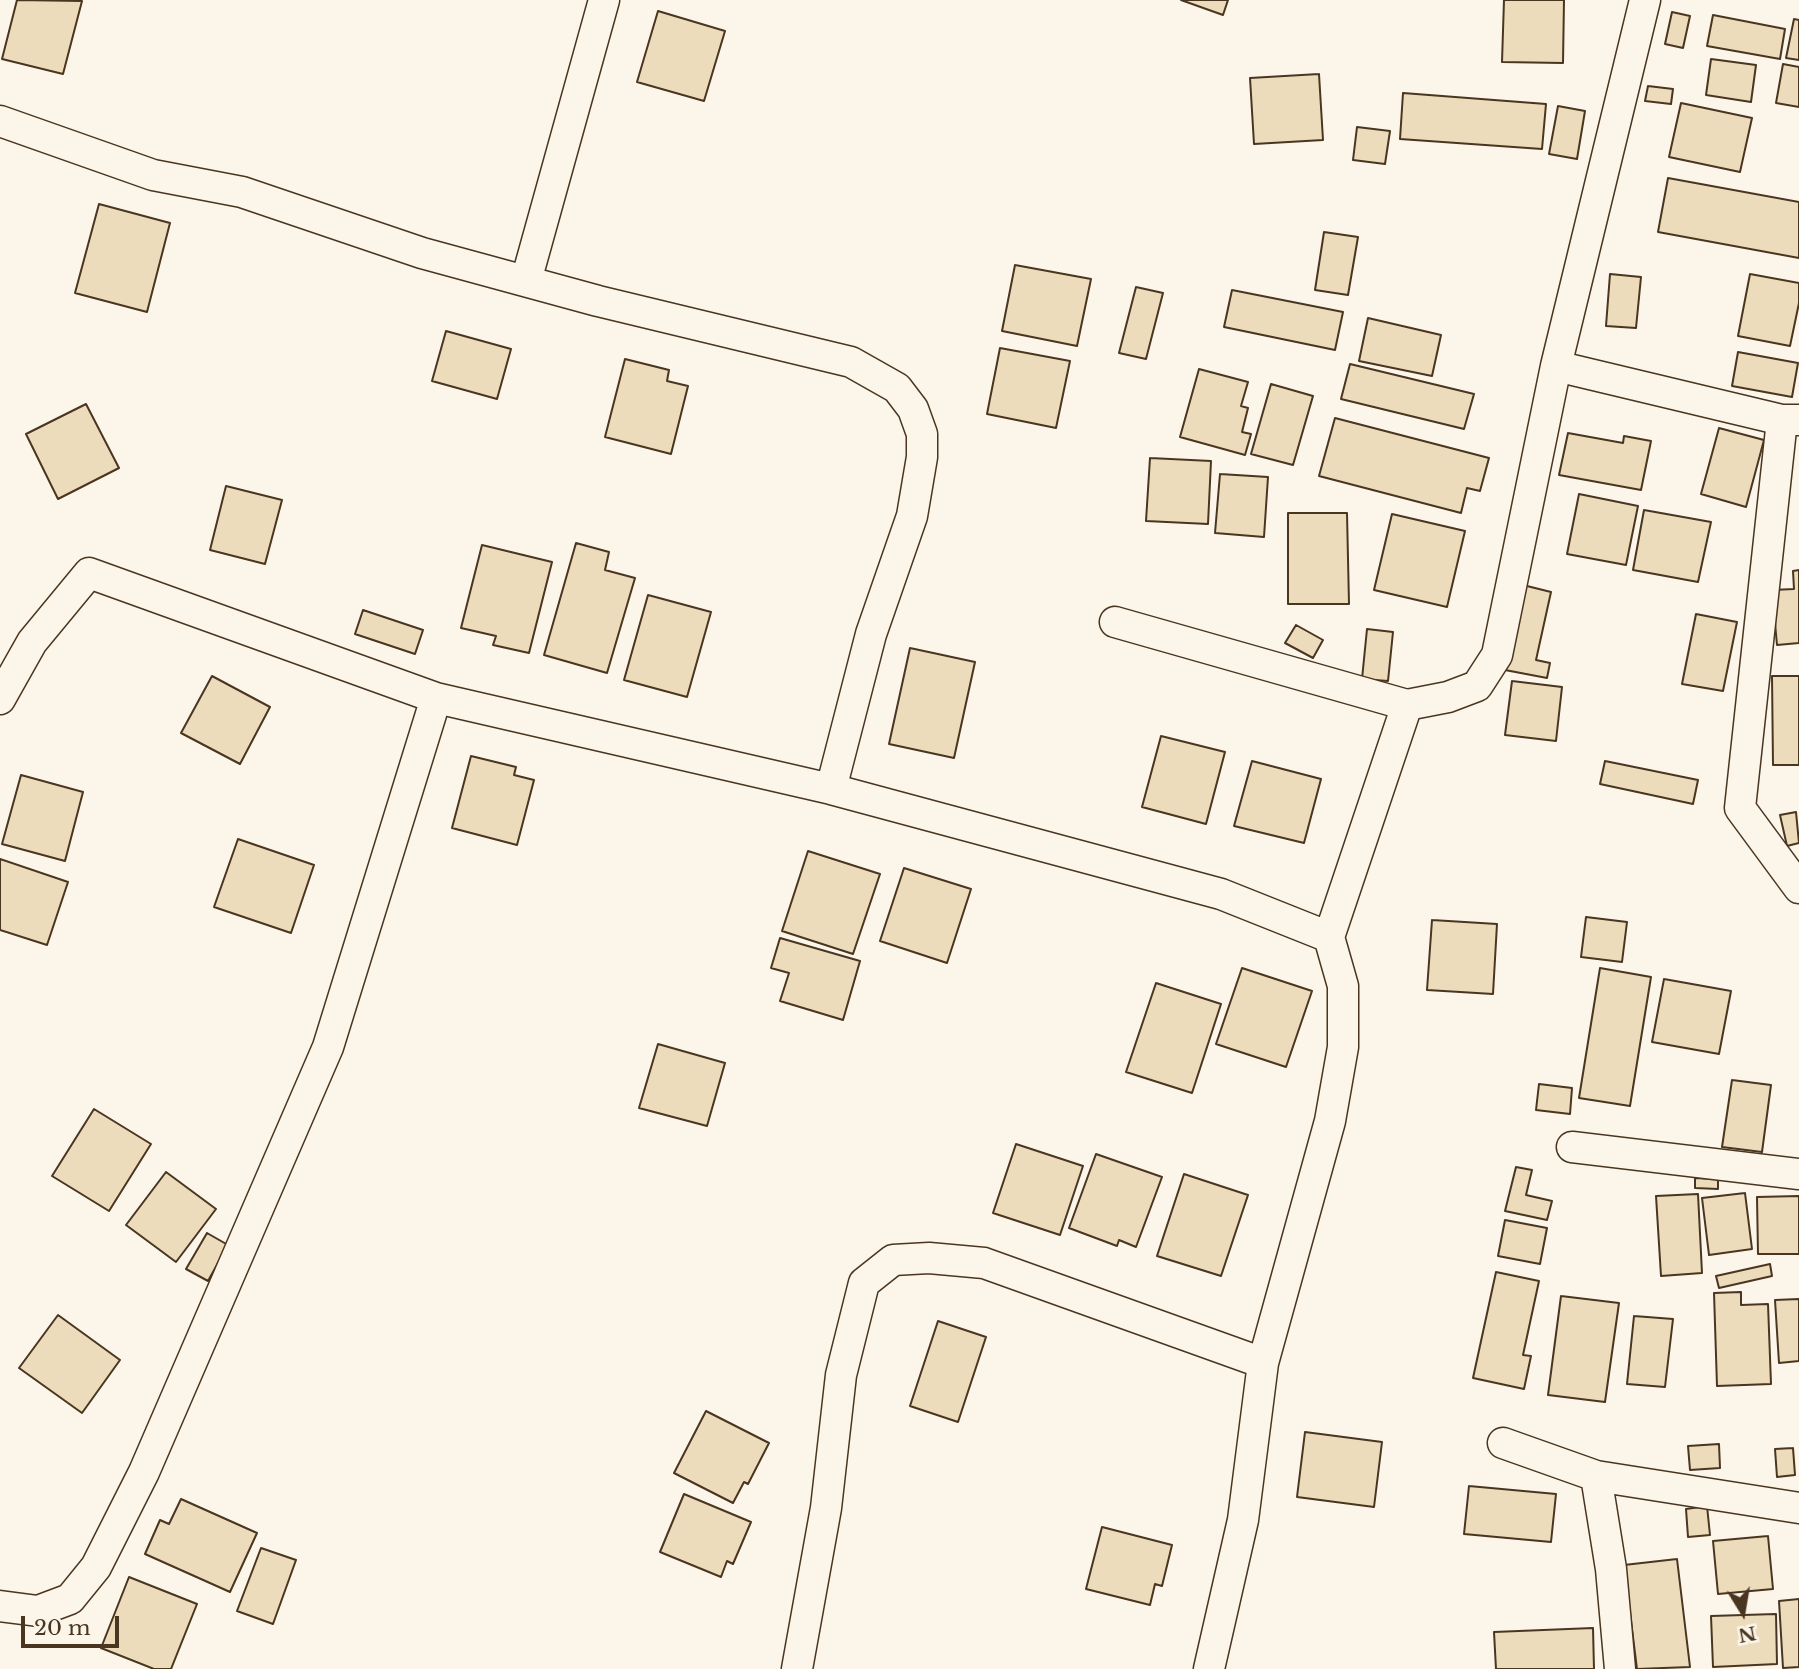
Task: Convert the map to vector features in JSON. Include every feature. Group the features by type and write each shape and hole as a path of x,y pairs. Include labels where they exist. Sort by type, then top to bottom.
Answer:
{"street":[{"path":"526,281 604,0"},
{"path":"1115,621 1407,705 1448,697 1477,686 1497,655 1556,366 1645,0"},
{"path":"0,121 153,175 242,192 422,253 598,301 851,362 897,388 913,409 922,434 922,457 912,516 871,634 831,789"},
{"path":"1556,366 1790,420 1740,808 1798,882"},
{"path":"0,699 32,642 89,573 436,698 831,789 1220,894 1329,937"},
{"path":"0,1606 38,1611 71,1599 96,1567 144,1472 328,1047 436,698"},
{"path":"1209,1669 1243,1520 1264,1363 1330,1121 1343,1046 1343,986 1329,937 1407,705"},
{"path":"1572,1147 1799,1174"},
{"path":"797,1669 826,1508 841,1375 864,1283 893,1260 929,1258 984,1263 1264,1363"},
{"path":"1503,1443 1596,1476 1799,1508"},
{"path":"1596,1476 1611,1569 1620,1669"}],"building":[{"path":"17,0 82,1 63,74 2,59"},
{"path":"1181,0 1228,0 1223,15"},
{"path":"1504,0 1564,0 1563,63 1502,62"},
{"path":"658,11 725,31 704,101 637,82"},
{"path":"1672,12 1690,16 1683,48 1665,44"},
{"path":"1713,15 1785,29 1780,59 1707,46"},
{"path":"1794,19 1799,20 1799,60 1786,58"},
{"path":"1711,59 1756,65 1751,102 1706,95"},
{"path":"1783,64 1799,67 1799,107 1776,103"},
{"path":"1319,74 1323,140 1254,144 1250,78"},
{"path":"1648,86 1673,89 1671,104 1645,101"},
{"path":"1403,93 1546,104 1542,149 1400,139"},
{"path":"1681,103 1752,118 1740,172 1669,157"},
{"path":"1558,106 1585,111 1577,159 1549,154"},
{"path":"1357,127 1390,131 1385,164 1353,160"},
{"path":"1668,178 1799,202 1799,258 1658,232"},
{"path":"99,204 170,223 147,312 75,293"},
{"path":"1324,232 1358,237 1348,295 1315,290"},
{"path":"1015,265 1091,279 1077,346 1002,331"},
{"path":"1610,274 1641,277 1636,328 1606,326"},
{"path":"1750,274 1799,283 1799,303 1790,346 1738,336"},
{"path":"1136,287 1163,293 1146,359 1119,353"},
{"path":"1232,290 1343,312 1335,350 1224,327"},
{"path":"1368,318 1441,335 1432,376 1359,361"},
{"path":"446,331 511,349 497,399 432,381"},
{"path":"1000,348 1070,361 1056,428 987,414"},
{"path":"1738,352 1798,363 1792,397 1732,386"},
{"path":"625,359 669,370 667,381 688,386 671,454 605,437"},
{"path":"1350,364 1474,394 1464,429 1341,399"},
{"path":"1199,369 1248,382 1241,406 1248,408 1242,432 1251,434 1245,455 1180,437"},
{"path":"1271,384 1313,396 1293,465 1251,454"},
{"path":"86,404 119,468 58,499 26,434"},
{"path":"1335,418 1489,458 1480,491 1467,488 1461,513 1319,476"},
{"path":"1719,428 1764,440 1746,507 1701,494"},
{"path":"1568,433 1623,443 1624,436 1651,441 1641,490 1559,475"},
{"path":"1150,458 1211,461 1208,524 1146,521"},
{"path":"1220,474 1268,477 1264,537 1215,533"},
{"path":"226,486 282,500 265,564 210,550"},
{"path":"1579,494 1638,506 1626,565 1567,554"},
{"path":"1644,510 1711,522 1698,582 1633,570"},
{"path":"1288,513 1347,513 1349,604 1288,604"},
{"path":"1392,514 1465,531 1447,607 1374,590"},
{"path":"576,543 609,552 605,570 635,578 607,673 544,655"},
{"path":"482,545 552,562 529,653 493,645 496,636 461,628"},
{"path":"1799,570 1799,643 1777,645 1772,590 1794,589 1793,571"},
{"path":"1523,585 1551,592 1536,660 1550,663 1547,678 1505,670"},
{"path":"648,595 711,612 687,697 624,680"},
{"path":"363,610 423,630 415,654 355,634"},
{"path":"1696,614 1737,622 1723,691 1682,684"},
{"path":"1296,625 1323,640 1313,658 1285,643"},
{"path":"1367,629 1393,632 1388,681 1362,679"},
{"path":"910,648 975,662 954,758 889,744"},
{"path":"212,676 270,707 240,764 181,733"},
{"path":"1772,676 1799,676 1799,765 1773,765"},
{"path":"1512,681 1562,687 1556,741 1505,735"},
{"path":"1161,736 1225,752 1206,824 1142,807"},
{"path":"471,756 516,767 514,775 534,780 517,845 452,828"},
{"path":"1252,761 1321,779 1304,843 1234,826"},
{"path":"1605,761 1698,780 1693,804 1600,784"},
{"path":"21,775 83,792 65,861 2,844"},
{"path":"1796,812 1799,843 1787,846 1780,815"},
{"path":"238,839 314,865 291,933 214,907"},
{"path":"808,851 880,874 853,954 782,931"},
{"path":"0,859 68,882 47,945 0,930"},
{"path":"904,868 971,889 947,963 880,941"},
{"path":"1586,917 1627,922 1622,962 1581,957"},
{"path":"1432,920 1497,924 1493,994 1427,990"},
{"path":"780,938 860,961 843,1020 780,1001 789,973 771,968"},
{"path":"1242,968 1312,991 1286,1067 1216,1044"},
{"path":"1600,968 1651,977 1630,1106 1579,1098"},
{"path":"1664,979 1731,991 1719,1054 1652,1042"},
{"path":"1156,983 1221,1004 1192,1093 1126,1072"},
{"path":"658,1044 725,1063 707,1126 639,1108"},
{"path":"1732,1080 1771,1085 1762,1152 1722,1147"},
{"path":"1539,1084 1572,1088 1570,1114 1536,1110"},
{"path":"94,1109 151,1144 109,1211 52,1176"},
{"path":"1016,1144 1083,1166 1060,1235 993,1213"},
{"path":"1096,1154 1162,1177 1136,1247 1119,1240 1117,1246 1069,1228"},
{"path":"1516,1167 1532,1170 1526,1195 1552,1201 1547,1220 1505,1211"},
{"path":"166,1172 216,1209 176,1262 126,1225"},
{"path":"1184,1174 1248,1195 1221,1276 1157,1256"},
{"path":"1695,1178 1718,1179 1718,1189 1695,1188"},
{"path":"1745,1193 1752,1249 1709,1255 1702,1198"},
{"path":"1698,1194 1702,1273 1661,1276 1656,1196"},
{"path":"1799,1196 1799,1254 1758,1254 1757,1197"},
{"path":"1505,1220 1547,1228 1540,1264 1498,1256"},
{"path":"207,1233 228,1245 208,1281 186,1269"},
{"path":"1770,1264 1772,1276 1719,1288 1716,1276"},
{"path":"1496,1272 1539,1281 1523,1355 1531,1356 1524,1389 1473,1378"},
{"path":"1741,1292 1741,1305 1768,1304 1771,1384 1717,1386 1714,1293"},
{"path":"1561,1296 1619,1303 1605,1402 1548,1395"},
{"path":"1799,1299 1799,1361 1779,1363 1775,1300"},
{"path":"58,1315 120,1360 82,1413 19,1368"},
{"path":"1634,1316 1673,1319 1665,1387 1627,1384"},
{"path":"938,1321 986,1337 958,1422 910,1406"},
{"path":"706,1411 769,1443 748,1484 744,1482 733,1503 674,1473"},
{"path":"1305,1432 1382,1442 1374,1507 1297,1497"},
{"path":"1719,1444 1720,1468 1690,1470 1688,1446"},
{"path":"1793,1448 1795,1475 1777,1477 1775,1449"},
{"path":"1469,1486 1556,1494 1551,1542 1464,1534"},
{"path":"684,1494 751,1522 733,1564 727,1561 721,1577 660,1552"},
{"path":"181,1499 257,1533 230,1592 145,1554 160,1520 169,1524"},
{"path":"1707,1506 1710,1535 1688,1537 1686,1509"},
{"path":"1102,1527 1172,1545 1162,1586 1155,1584 1150,1605 1086,1589"},
{"path":"1768,1536 1773,1589 1718,1594 1713,1541"},
{"path":"261,1548 296,1560 273,1624 237,1611"},
{"path":"1677,1559 1690,1667 1637,1669 1624,1565"},
{"path":"129,1577 197,1604 171,1669 154,1669 101,1648"},
{"path":"1799,1599 1799,1667 1783,1668 1779,1601"},
{"path":"1776,1614 1777,1664 1713,1667 1711,1616"},
{"path":"1593,1628 1594,1669 1496,1669 1494,1632"}]}
